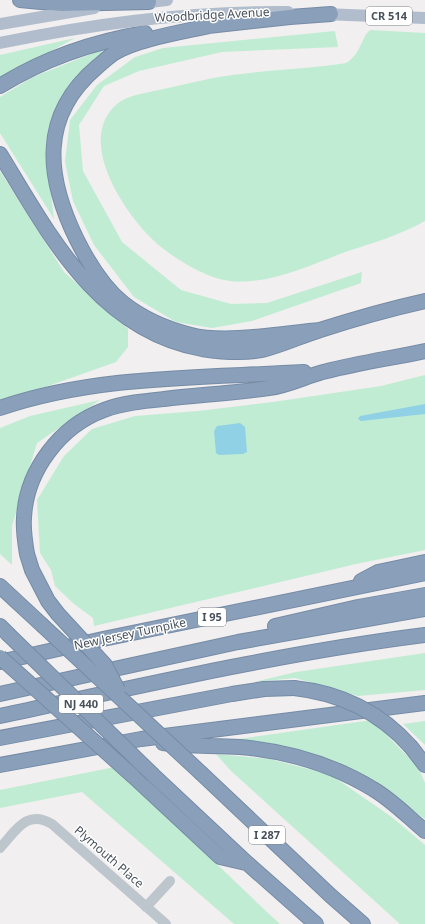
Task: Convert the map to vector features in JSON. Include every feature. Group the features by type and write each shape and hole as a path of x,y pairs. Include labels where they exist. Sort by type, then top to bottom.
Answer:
{"highway":[{"path":"20,0 62,4 149,2"},
{"path":"0,86 53,58 92,44 150,32 331,14"},
{"path":"209,26 134,44 115,52 80,83 63,110 54,141 52,160 55,183 62,209 86,257 101,279 122,302 145,318 192,336 228,338 320,330"},
{"path":"0,154 48,233 67,260 87,284 135,324 154,334 187,346 214,351 241,353 262,350 373,314 425,302"},
{"path":"123,700 105,665 48,601 32,570 27,554 24,517 27,496 34,475 43,459 55,445 69,431 85,420 104,410 130,403 271,388 326,371 425,352"},
{"path":"0,408 50,393 120,383 326,371"},
{"path":"344,589 378,572 425,562"},
{"name":"New Jersey Turnpike","path":"0,662 425,573"},
{"name":"NJ 440","path":"0,586 123,700"},
{"path":"238,642 275,626 358,607 425,595"},
{"name":"I 95","path":"0,694 238,642 425,609"},
{"name":"NJ 440","path":"4,630 153,775 247,863 316,924"},
{"path":"0,716 258,662 425,634"},
{"path":"0,656 220,856 247,863"},
{"path":"0,738 232,694 264,689 294,688 331,695 364,708 399,733 425,765"},
{"name":"I 287","path":"123,700 331,896 363,924"},
{"path":"0,765 141,739 425,703"},
{"path":"141,739 181,746 239,747 266,750 321,764 374,789 425,831"}],"main road":[{"name":"Woodbridge Avenue","path":"0,24 53,15 167,0"},
{"name":"Woodbridge Avenue","path":"0,43 106,24 200,13 252,12 425,18"}],"street":[{"name":"Plymouth Place","path":"0,848 25,821 30,818 45,820 52,824 166,924"},
{"path":"146,907 170,882"}],"green space":[{"path":"371,30 425,33 425,221 396,235 289,273 260,280 230,281 209,276 178,259 159,246 128,211 108,174 102,154 101,136 106,119 121,101 137,95 213,78 246,73 346,63 359,49 366,35"},
{"path":"335,31 338,47 222,52 139,71 104,86 79,125 83,171 122,242 181,290 231,304 267,303 362,272 361,283 252,321 212,328 176,322 134,297 94,245 73,201 65,162 70,120 97,85 135,57 163,48"},
{"path":"75,38 0,79 0,55"},
{"path":"106,48 58,101 45,148 54,219 0,133 0,97 33,77"},
{"path":"0,171 64,272 128,329 128,347 116,362 0,403"},
{"path":"425,375 425,550 356,564 94,626 93,618 74,604 55,586 51,570 40,553 37,500 64,456 92,429 135,416 198,411 273,402 381,386"},
{"path":"100,400 37,443 12,526 12,565 0,554 0,428 30,416"},
{"path":"425,653 425,690 358,696 295,678 254,682 296,672"},
{"path":"372,720 418,767 425,783 425,819 374,784 318,755 239,739"},
{"path":"425,721 425,745 403,724"},
{"path":"216,754 270,759 331,775 393,818 425,845 425,924 400,924 230,770"},
{"path":"115,767 280,924 234,924 82,792 0,808 0,790"}],"water":[{"path":"425,404 425,414 361,421 358,419 360,416"},
{"path":"240,423 245,427 247,452 243,454 219,455 216,453 214,431 217,426"}]}
